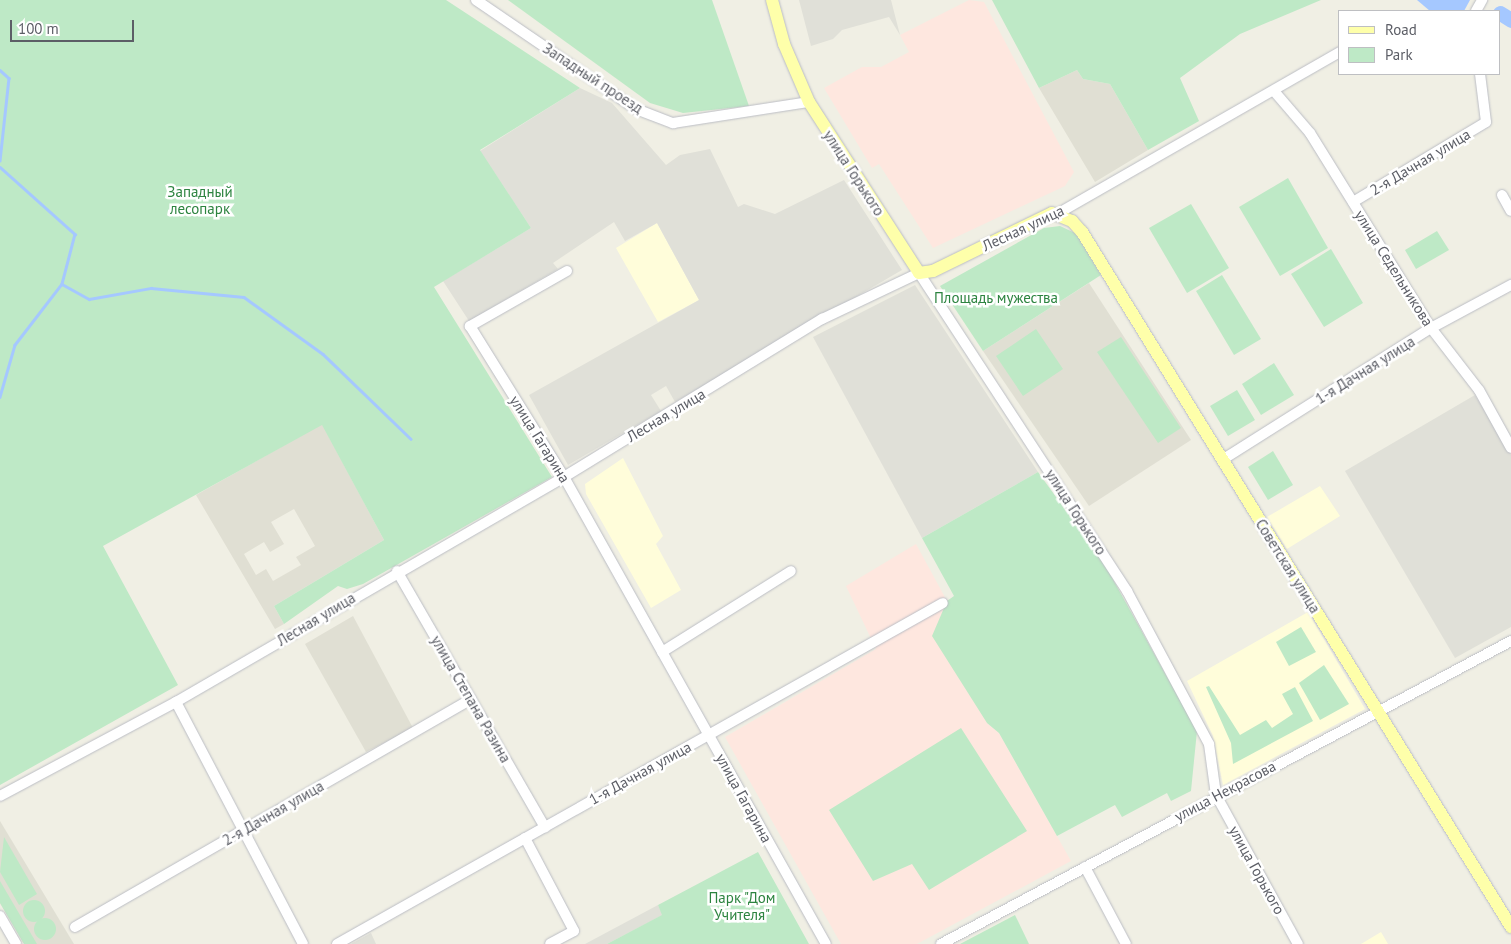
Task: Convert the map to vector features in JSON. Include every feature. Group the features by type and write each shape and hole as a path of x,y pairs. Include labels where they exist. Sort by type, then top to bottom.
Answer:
{"main road":[{"name":"улица Горького","path":"772,0 784,44 809,102 919,273"},
{"name":"Лесная улица","path":"919,273 934,271 1057,214"},
{"name":"Советская улица","path":"1057,214 1082,232 1511,927"}],"street":[{"name":"Западный проезд","path":"476,0 636,109 673,123 809,102"},
{"name":"Лесная улица","path":"1057,214 1338,53"},
{"name":"2-я Дачная улица","path":"1354,202 1486,122 1480,75"},
{"name":"улица Седельникова","path":"1274,90 1310,133 1431,328 1479,390 1511,448"},
{"path":"1502,195 1511,211"},
{"name":"улица Гагарина","path":"567,271 470,326 564,477 826,944"},
{"name":"Лесная улица","path":"0,796 176,702 397,571 564,477 822,319 919,273"},
{"name":"улица Горького","path":"919,273 1127,591 1209,744 1216,795 1298,944"},
{"name":"1-я Дачная улица","path":"1222,460 1431,328 1511,285"},
{"name":"улица Степана Разина","path":"397,571 545,827"},
{"path":"662,652 791,571"},
{"name":"1-я Дачная улица","path":"337,944 708,734 943,604"},
{"name":"улица Некрасова","path":"941,944 1216,795 1511,641"},
{"name":"2-я Дачная улица","path":"75,927 471,699"},
{"path":"176,702 246,829 303,944"},
{"path":"525,838 574,931 550,944"},
{"path":"1085,867 1126,944"},
{"path":"0,916 16,944"}],"shaded area":[{"path":"799,0 891,0 900,35 889,17 842,30 833,39 811,46"},
{"path":"969,0 984,2 1074,172 1065,186 933,248 879,164 872,168 824,88 862,67 881,67 909,52 900,35"},
{"path":"1077,70 1083,79 1110,84 1148,150 1095,182 1039,88"},
{"path":"580,88 612,103 666,165 680,155 710,149 738,207 744,204 775,214 844,180 902,270 675,402 666,386 651,395 661,411 568,465 529,395 699,300 657,223 625,241 614,222 553,263 558,269 469,321 443,281 531,228 480,151"},
{"path":"657,223 699,300 658,322 616,248"},
{"path":"1089,283 1191,440 1089,506 983,351"},
{"path":"915,285 1038,472 922,538 813,337"},
{"path":"1475,395 1511,455 1511,627 1455,658 1345,471"},
{"path":"322,424 384,540 274,606 284,624 275,629 196,495","holes":["294,509 315,546 296,557 301,565 273,581 266,569 256,575 244,554 264,542 270,552 284,544 271,522"]},
{"path":"623,458 663,536 656,544 681,590 651,608 586,494 585,484"},
{"path":"1320,486 1340,516 1287,549 1267,517"},
{"path":"916,544 947,601 987,723 999,733 1071,861 917,944 841,944 725,737 876,649 846,586"},
{"path":"1308,612 1365,709 1223,785 1213,736 1187,681"},
{"path":"353,616 413,728 366,752 305,644"},
{"path":"0,821 74,944 24,944 0,903"},
{"path":"658,905 663,915 607,944 585,944"},
{"path":"1381,932 1388,944 1361,944"},
{"path":"371,933 376,944 351,944"}],"green space":[{"name":"Западный лесопарк","path":"0,0 446,0 580,88 480,150 531,228 434,287 552,477 363,584 347,589 338,586 284,624 274,606 384,540 322,425 103,546 178,685 0,785"},
{"path":"508,0 712,0 749,106 683,113 650,103"},
{"path":"992,0 1321,0 1240,34 1180,78 1199,121 1148,150 1110,84 1083,79 1077,70 1039,88"},
{"path":"1288,178 1328,248 1280,276 1239,207"},
{"path":"1191,204 1229,268 1187,293 1149,228"},
{"name":"Площадь мужества","path":"1060,226 1077,234 1101,275 983,351 940,286 1044,228"},
{"path":"1437,231 1449,250 1416,269 1405,250"},
{"path":"1331,249 1363,303 1324,327 1291,274"},
{"path":"1222,275 1261,339 1234,355 1196,291"},
{"path":"1036,329 1063,369 1023,396 996,356"},
{"path":"1121,337 1181,428 1158,443 1097,352"},
{"path":"1274,363 1294,395 1261,415 1242,384"},
{"path":"1237,390 1255,420 1228,436 1210,406"},
{"path":"1273,451 1293,485 1268,500 1248,467"},
{"path":"1038,472 1105,565 1197,731 1191,791 1171,801 1167,793 1122,817 1115,805 1057,836 999,733 987,723 932,636 947,601 954,596 922,538"},
{"path":"1301,627 1316,652 1289,666 1276,642"},
{"path":"1324,665 1349,704 1320,720 1299,683"},
{"path":"1209,686 1240,735 1266,720 1272,728 1293,714 1282,694 1295,687 1313,721 1233,764 1231,743 1206,687"},
{"path":"961,728 1027,831 929,890 912,864 873,881 829,810"},
{"path":"4,837 37,894 19,905 0,872"},
{"name":"Парк \"Дом Учителя\"","path":"758,852 809,944 607,944 662,915 658,905"},
{"path":"0,881 37,944 24,944 0,903"},
{"path":"30,900 38,900 45,907 45,915 38,922 30,922 23,915 23,907"},
{"path":"1015,915 1029,944 960,944"},
{"path":"45,918 53,921 56,929 53,937 45,940 37,937 34,929 37,921"}],"water":[{"path":"1417,0 1470,0 1465,10 1429,10"}],"waterway":[{"path":"1501,14 1511,20"},
{"path":"0,70 9,78 0,161"},
{"path":"0,167 75,234 62,284 15,345 0,397"},
{"path":"62,284 89,299 151,288 244,297 323,354 411,439"}]}
